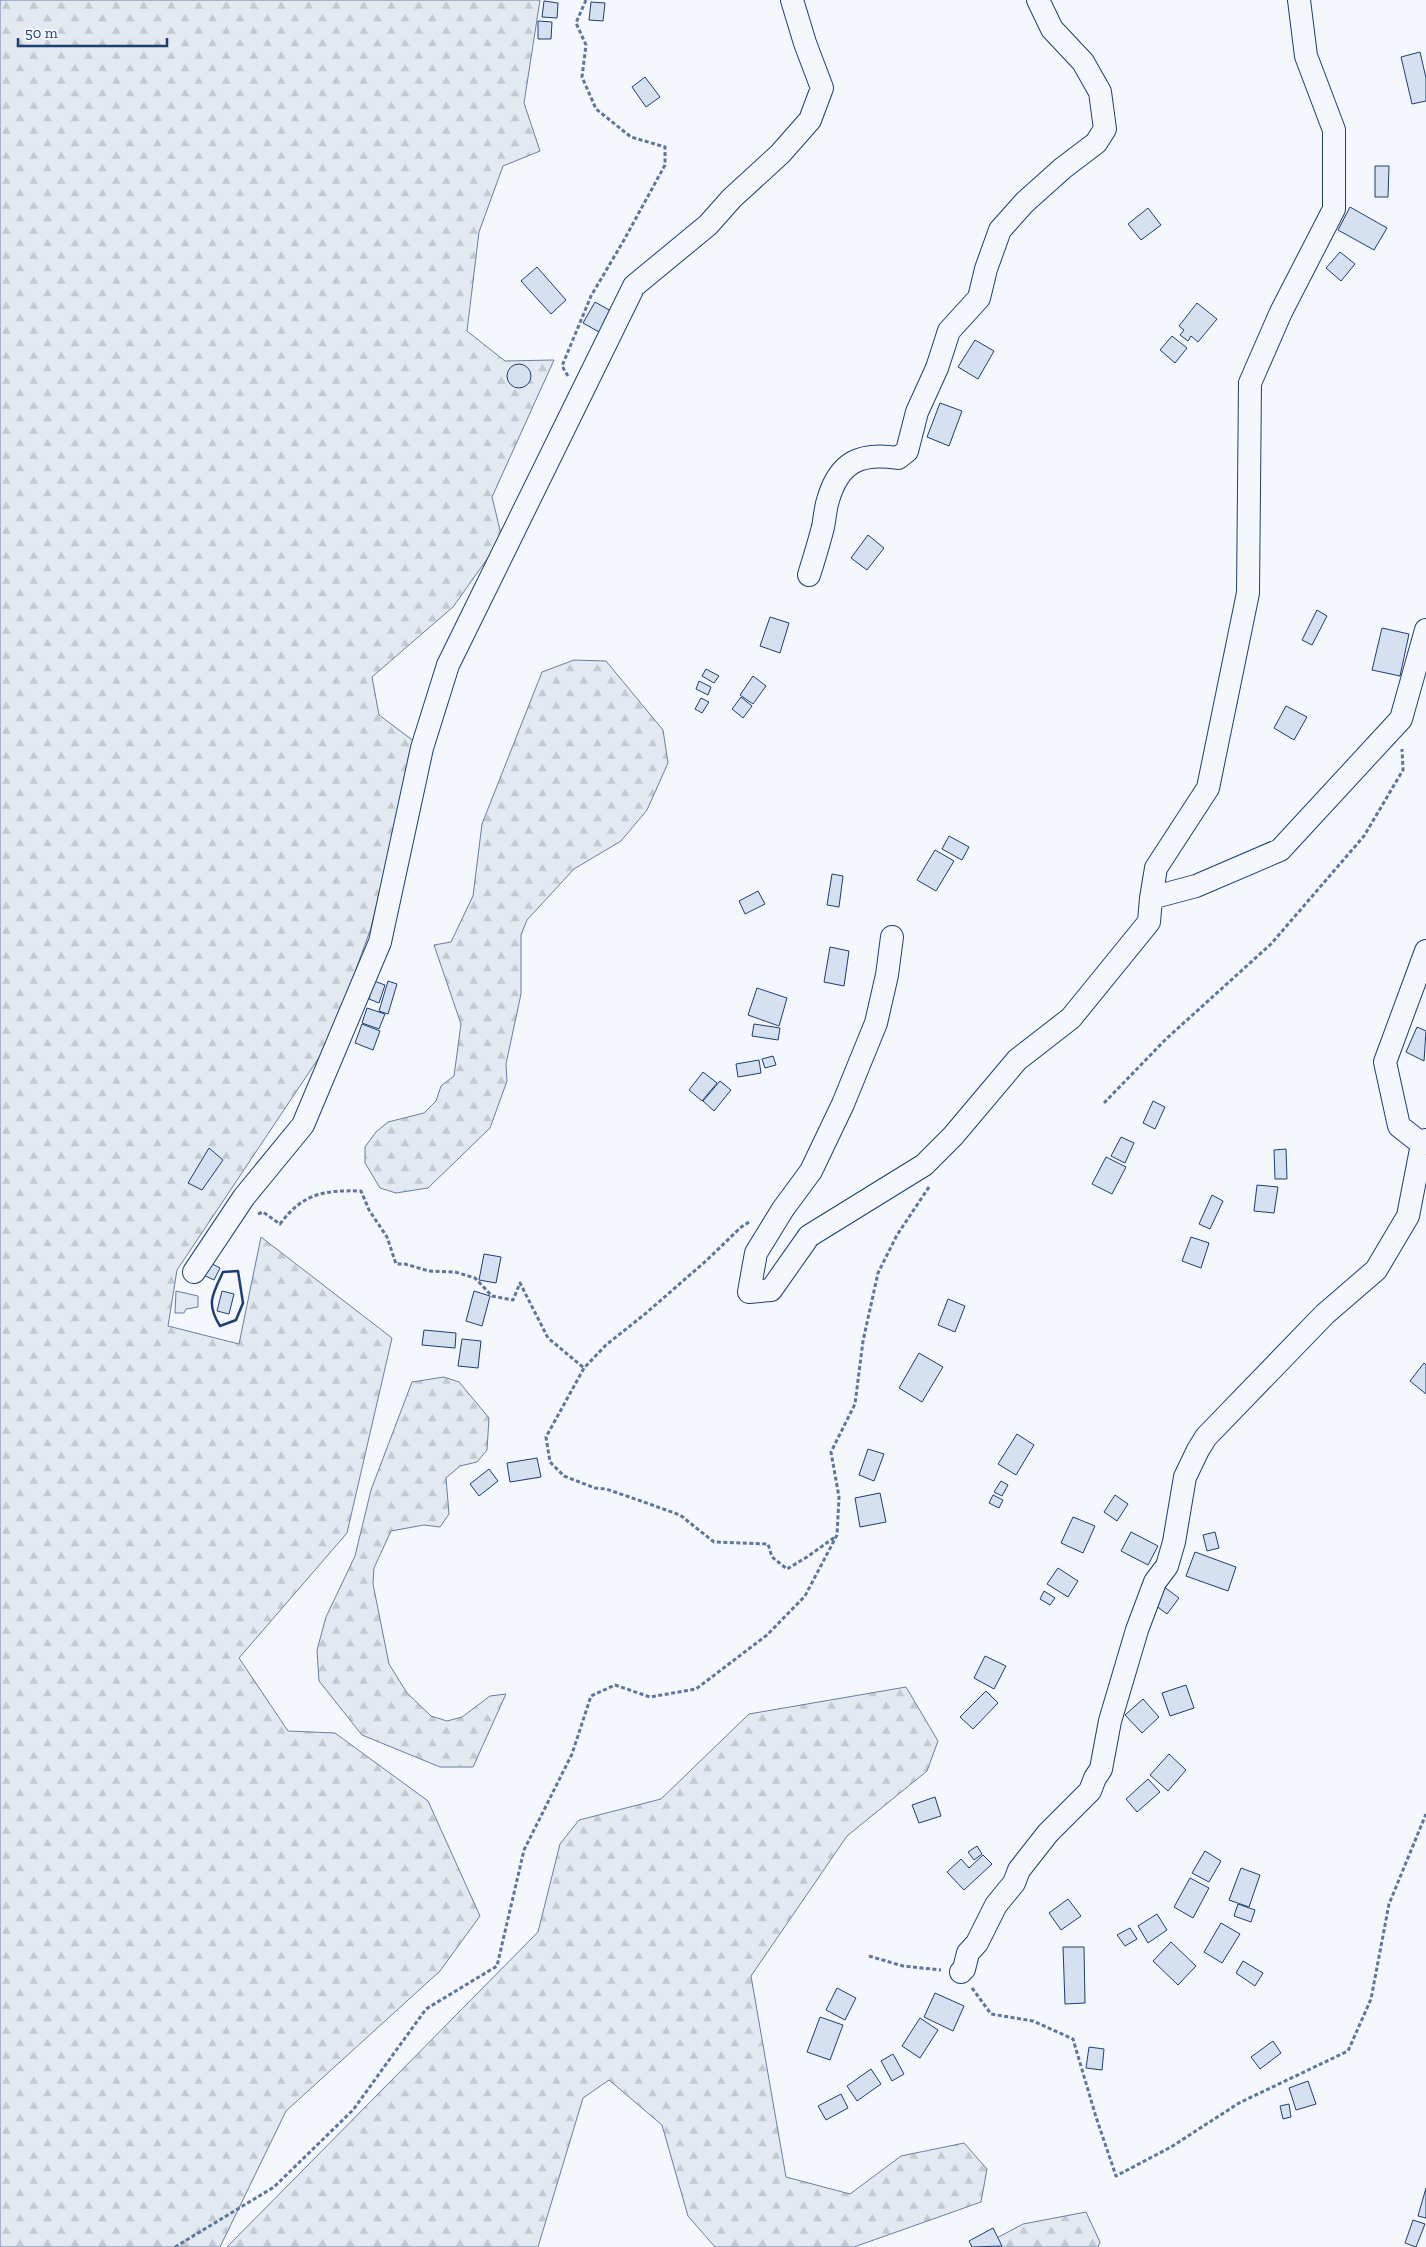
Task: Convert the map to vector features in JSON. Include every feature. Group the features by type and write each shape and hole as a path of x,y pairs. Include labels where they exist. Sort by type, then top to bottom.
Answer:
{"street":[{"path":"194,1272 244,1197 304,1126 380,942 422,748 448,665 634,286 708,225 732,198 780,154 810,120 822,88 792,0"},
{"path":"809,575 823,526 828,500 839,475 855,460 868,456 898,458 906,451 917,412 937,368 949,331 979,298 986,269 1000,230 1025,202 1063,168 1096,144 1105,129 1100,92 1083,62 1052,29 1038,0"},
{"path":"892,937 887,975 876,1023 844,1104 811,1171 783,1209 756,1253 749,1292 771,1290 809,1236 924,1165 953,1136 1017,1060 1071,1018 1149,922 1156,868 1208,788 1248,593 1250,383 1281,312 1334,209 1334,130 1306,56 1299,0"},
{"path":"1151,898 1196,886 1280,850 1401,719 1426,630"},
{"path":"961,1972 964,1969 968,1953 977,1943 996,1905 1014,1883 1020,1870 1048,1833 1090,1791 1101,1769 1110,1721 1130,1652 1155,1582 1168,1566 1179,1522 1184,1477 1198,1450 1206,1437 1325,1314 1376,1270 1408,1216 1424,1142 1398,1126 1385,1062 1426,951"}],"path":[{"path":"580,398 562,366 591,296 665,165 665,147 631,137 596,109 582,77 586,45 576,23 586,0"},
{"path":"1104,1103 1166,1039 1270,944 1364,836 1403,770 1401,719"},
{"path":"175,2247 274,2187 353,2110 426,2009 496,1966 524,1850 572,1754 592,1696 615,1685 650,1697 696,1689 767,1635 805,1596 837,1535 839,1497 831,1452 854,1404 863,1341 878,1273 897,1235 930,1186"},
{"path":"231,1216 246,1217 263,1212 280,1224 289,1212 309,1196 330,1190 361,1191 369,1210 388,1237 396,1264 405,1264 429,1271 455,1272 475,1278 492,1296 513,1300 520,1283 548,1338 584,1368"},
{"path":"754,1219 740,1228 645,1314 606,1345 584,1368 546,1437 550,1462 564,1476 680,1515 714,1542 768,1544 772,1557 786,1568 807,1557 837,1535"},
{"path":"869,1956 903,1966 961,1972 991,2014 1033,2021 1073,2039 1116,2176 1172,2147 1239,2103 1348,2051 1371,1999 1389,1904 1426,1814"}],"green space":[{"path":"0,0 540,0 524,103 540,151 503,166 479,232 467,331 505,361 554,360 492,497 502,538 453,607 372,677 379,715 415,742 371,928 330,1041 177,1270 168,1326 239,1344 261,1237 392,1338 347,1533 239,1658 288,1731 335,1733 428,1801 480,1916 440,1971 286,2111 220,2247 0,2247"},
{"path":"574,660 606,661 663,730 668,763 647,810 621,841 574,869 527,920 521,935 521,994 506,1064 507,1081 490,1128 428,1188 396,1193 380,1188 365,1163 365,1147 376,1132 388,1122 424,1113 436,1101 441,1086 454,1076 461,1024 434,945 451,942 473,896 482,824 542,672"},
{"path":"176,1291 198,1296 198,1307 186,1309 184,1313 175,1313"},
{"path":"444,1377 459,1382 489,1418 487,1450 477,1462 460,1466 446,1478 449,1514 440,1527 424,1525 391,1531 374,1568 373,1584 389,1664 407,1693 431,1716 447,1721 462,1717 490,1696 506,1694 473,1767 440,1767 362,1735 319,1681 317,1650 326,1617 355,1556 371,1490 412,1382"},
{"path":"906,1687 938,1741 927,1771 847,1836 751,1976 786,2177 850,2194 901,2156 964,2143 987,2169 981,2202 854,2247 715,2247 688,2216 662,2125 609,2080 583,2098 538,2247 227,2247 538,1932 560,1844 579,1820 661,1799 749,1714"},
{"path":"1086,2212 1100,2242 1098,2247 980,2247 1023,2224"}],"building":[{"path":"544,1 558,3 557,18 542,17"},
{"path":"591,2 605,3 603,21 589,20"},
{"path":"538,21 552,22 551,39 538,39"},
{"path":"1420,52 1426,78 1426,101 1412,104 1401,57"},
{"path":"645,77 660,97 646,107 632,87"},
{"path":"1375,166 1389,166 1388,197 1375,197"},
{"path":"1350,207 1387,228 1374,250 1338,230"},
{"path":"1148,208 1161,225 1141,240 1128,224"},
{"path":"1340,252 1355,264 1341,281 1326,268"},
{"path":"537,267 566,300 551,314 521,281"},
{"path":"595,302 611,311 599,332 583,323"},
{"path":"1197,303 1217,319 1198,342 1191,336 1188,341 1180,335 1184,330 1179,326"},
{"path":"1172,336 1187,348 1175,363 1160,350"},
{"path":"975,340 994,351 978,379 958,367"},
{"path":"519,364 528,367 531,376 528,385 519,388 510,385 507,376 510,367"},
{"path":"940,403 962,411 949,446 927,437"},
{"path":"868,535 884,548 867,570 851,558"},
{"path":"1317,610 1327,616 1312,645 1302,640"},
{"path":"770,617 789,623 780,653 760,646"},
{"path":"1382,628 1409,634 1400,676 1372,670"},
{"path":"706,669 719,676 714,683 702,676"},
{"path":"753,676 766,686 753,704 740,695"},
{"path":"699,681 711,687 708,695 696,689"},
{"path":"741,697 752,706 743,718 732,709"},
{"path":"701,698 709,702 702,713 695,709"},
{"path":"1286,706 1307,717 1294,740 1274,728"},
{"path":"949,836 969,847 962,860 942,849"},
{"path":"935,850 954,861 936,891 917,880"},
{"path":"832,874 843,876 839,907 827,905"},
{"path":"758,891 765,904 745,914 739,901"},
{"path":"830,947 849,951 844,986 824,982"},
{"path":"374,981 385,985 379,1003 369,999"},
{"path":"388,981 397,984 388,1014 379,1011"},
{"path":"757,988 787,998 779,1026 748,1015"},
{"path":"367,1008 385,1014 379,1029 362,1023"},
{"path":"362,1024 380,1031 373,1050 355,1043"},
{"path":"754,1024 780,1028 778,1040 752,1036"},
{"path":"1417,1027 1426,1031 1424,1061 1406,1052"},
{"path":"773,1056 776,1065 765,1068 762,1059"},
{"path":"759,1060 761,1073 738,1077 736,1064"},
{"path":"703,1072 717,1083 702,1101 689,1090"},
{"path":"720,1081 731,1090 714,1111 703,1101"},
{"path":"1153,1101 1165,1107 1155,1129 1143,1123"},
{"path":"1121,1137 1134,1143 1125,1163 1111,1156"},
{"path":"209,1148 223,1160 202,1190 188,1183"},
{"path":"1286,1149 1287,1179 1275,1179 1274,1150"},
{"path":"1106,1157 1126,1167 1112,1194 1092,1184"},
{"path":"1257,1185 1278,1187 1274,1213 1254,1211"},
{"path":"1212,1195 1223,1201 1210,1229 1199,1224"},
{"path":"1191,1237 1209,1243 1201,1268 1182,1261"},
{"path":"484,1254 501,1257 496,1283 479,1280"},
{"path":"205,1260 220,1268 214,1280 199,1273"},
{"path":"222,1291 234,1294 229,1314 217,1311"},
{"path":"474,1291 490,1296 482,1326 466,1321"},
{"path":"948,1299 965,1306 955,1332 938,1325"},
{"path":"424,1330 456,1333 455,1348 422,1345"},
{"path":"462,1339 481,1341 478,1368 458,1366"},
{"path":"919,1353 943,1367 922,1402 899,1388"},
{"path":"1424,1363 1426,1365 1426,1394 1410,1381"},
{"path":"1017,1434 1034,1445 1016,1475 998,1464"},
{"path":"868,1449 884,1454 874,1481 859,1475"},
{"path":"537,1458 541,1477 510,1482 507,1463"},
{"path":"489,1469 498,1481 479,1496 470,1484"},
{"path":"1001,1481 1008,1485 1002,1496 994,1492"},
{"path":"880,1493 886,1522 860,1527 855,1498"},
{"path":"993,1495 1003,1500 999,1508 989,1503"},
{"path":"1115,1495 1128,1504 1117,1521 1104,1512"},
{"path":"1073,1517 1095,1526 1083,1553 1061,1543"},
{"path":"1131,1532 1158,1546 1148,1565 1121,1551"},
{"path":"1215,1532 1219,1548 1207,1551 1203,1535"},
{"path":"1195,1552 1236,1567 1228,1591 1186,1576"},
{"path":"1058,1568 1078,1581 1068,1597 1047,1584"},
{"path":"1163,1586 1179,1598 1167,1614 1151,1602"},
{"path":"1044,1591 1055,1598 1050,1605 1040,1599"},
{"path":"985,1656 1006,1666 994,1689 974,1678"},
{"path":"1186,1685 1194,1708 1170,1716 1162,1693"},
{"path":"986,1691 998,1703 973,1729 960,1717"},
{"path":"1143,1699 1159,1717 1142,1733 1125,1715"},
{"path":"1169,1754 1186,1770 1168,1791 1150,1775"},
{"path":"1148,1779 1160,1792 1137,1812 1126,1799"},
{"path":"935,1797 941,1816 919,1823 912,1805"},
{"path":"977,1846 982,1854 974,1860 968,1852"},
{"path":"1205,1851 1221,1861 1209,1882 1192,1873"},
{"path":"983,1855 992,1864 964,1890 947,1872 961,1859 969,1868"},
{"path":"1241,1868 1260,1875 1249,1907 1229,1900"},
{"path":"1190,1878 1209,1888 1193,1918 1174,1907"},
{"path":"1068,1899 1081,1916 1061,1930 1049,1913"},
{"path":"1238,1904 1255,1910 1251,1922 1234,1916"},
{"path":"1157,1914 1167,1930 1148,1943 1138,1926"},
{"path":"1221,1923 1240,1934 1222,1963 1204,1952"},
{"path":"1130,1928 1137,1939 1125,1946 1117,1935"},
{"path":"1171,1942 1196,1966 1178,1985 1153,1961"},
{"path":"1063,1947 1084,1947 1085,2003 1065,2004"},
{"path":"1243,1961 1263,1973 1255,1986 1236,1973"},
{"path":"837,1988 856,1998 845,2020 826,2010"},
{"path":"935,1993 964,2006 953,2031 924,2017"},
{"path":"820,2017 843,2025 830,2060 807,2052"},
{"path":"920,2018 938,2030 920,2058 902,2046"},
{"path":"1273,2041 1281,2053 1260,2069 1251,2057"},
{"path":"1089,2047 1104,2049 1102,2070 1086,2068"},
{"path":"893,2054 904,2074 892,2081 881,2061"},
{"path":"871,2069 881,2084 857,2101 847,2086"},
{"path":"1308,2081 1316,2104 1296,2110 1289,2088"},
{"path":"841,2094 848,2108 826,2120 818,2106"},
{"path":"1289,2104 1291,2117 1283,2119 1280,2106"},
{"path":"1426,2188 1426,2218 1418,2216"},
{"path":"1413,2220 1425,2224 1416,2247 1405,2243"},
{"path":"993,2228 1002,2246 972,2247 969,2241"}],"wall":[{"path":"238,1271 243,1303 236,1320 220,1326 213,1312 212,1299 223,1272 238,1271"}]}
